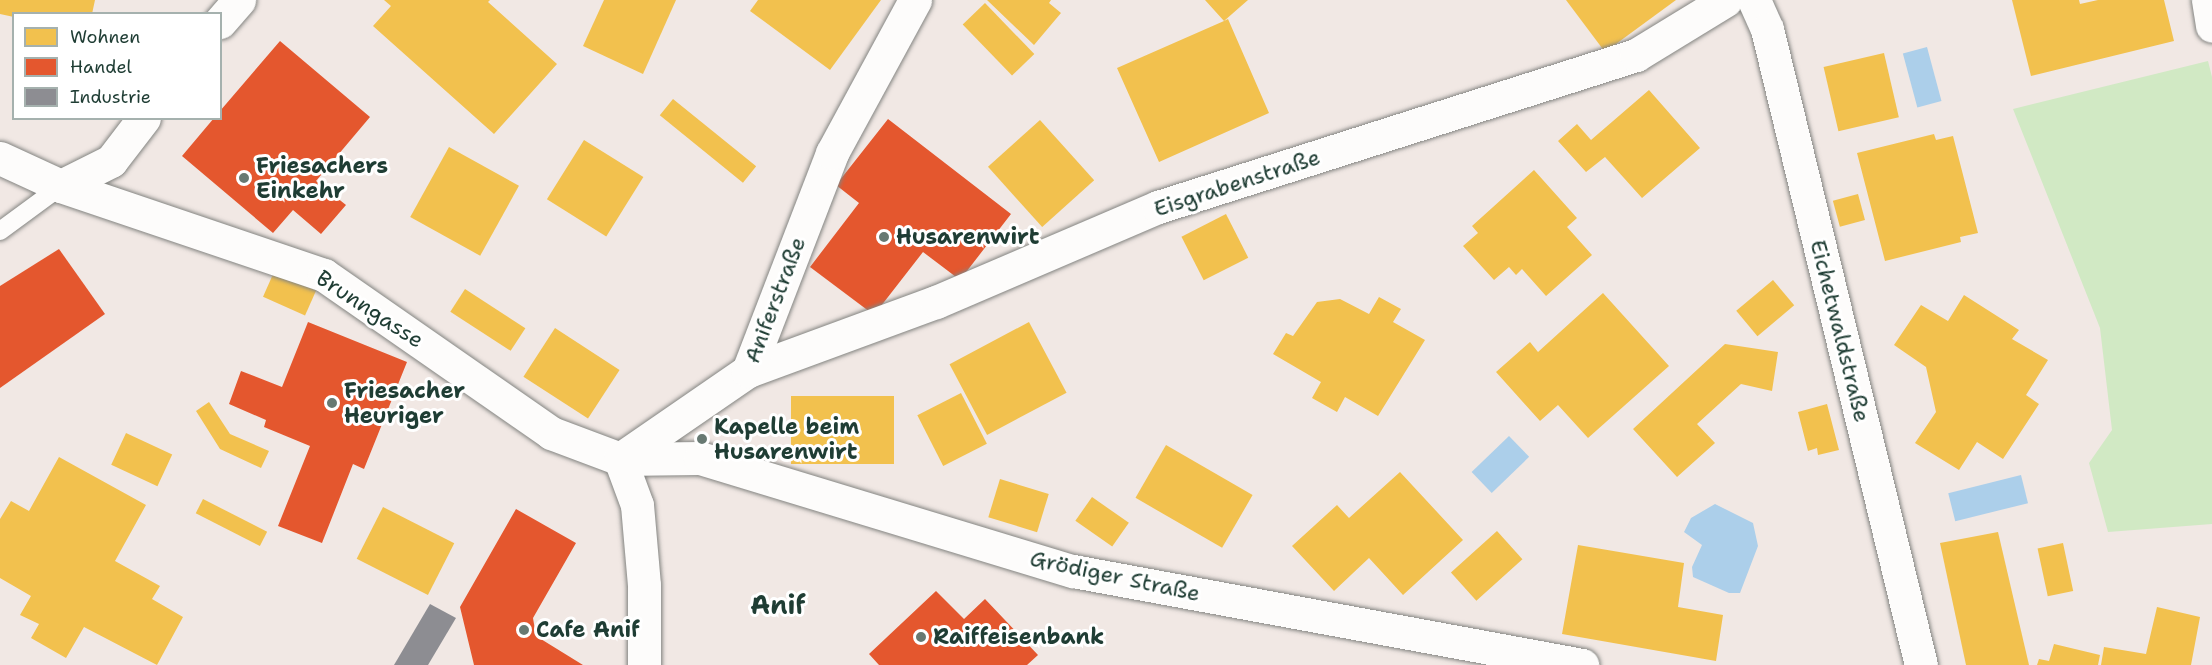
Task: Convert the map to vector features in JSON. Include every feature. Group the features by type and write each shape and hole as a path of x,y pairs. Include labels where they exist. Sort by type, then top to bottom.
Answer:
{"street":[{"path":"222,20 239,0"},
{"name":"Aniferstraße","path":"620,459 748,371 832,153 915,0"},
{"name":"Eisgrabenstraße","path":"748,371 936,302 1158,207 1636,55 1726,0"},
{"name":"Eichetwaldstraße","path":"1754,0 1767,29 1921,665"},
{"path":"2208,0 2212,26"},
{"path":"61,186 111,161 142,120"},
{"name":"Brunngasse","path":"0,159 61,186 324,274 551,433 620,459"},
{"path":"620,459 637,506 644,585 644,665"},
{"name":"Grödiger Straße","path":"620,459 700,459 1073,571 1582,665"}],"lane":[{"path":"0,231 61,186"}],"green space":[{"path":"2208,61 2212,77 2212,524 2108,532 2089,463 2112,430 2100,328 2013,109"}],"water":[{"path":"1927,47 1941,101 1917,108 1903,53"},
{"path":"1509,436 1529,457 1492,493 1472,472"},
{"path":"2021,475 2028,503 1955,521 1948,493"},
{"path":"1715,504 1753,523 1758,546 1740,593 1729,593 1693,577 1692,567 1702,545 1684,532 1691,518"}],"building: Wohnen":[{"path":"0,0 95,0 92,12 12,12 12,17 0,14"},
{"path":"384,0 490,0 488,2 557,64 494,134 373,26 391,6"},
{"path":"604,0 676,0 643,74 583,46"},
{"path":"758,0 881,0 830,70 750,11"},
{"path":"987,0 1051,0 1049,3 1061,13 1034,45"},
{"path":"1205,0 1248,0 1224,21"},
{"path":"1566,0 1676,0 1605,52"},
{"path":"2012,0 2079,0 2080,4 2098,0 2164,0 2174,41 2031,76"},
{"path":"985,3 1034,54 1012,76 963,25"},
{"path":"1228,19 1269,113 1159,162 1117,68"},
{"path":"1884,53 1899,117 1838,131 1824,67"},
{"path":"1649,90 1700,148 1642,198 1605,157 1586,172 1558,141 1577,124 1591,140"},
{"path":"673,99 756,166 743,183 660,115"},
{"path":"1040,120 1094,180 1042,227 988,167"},
{"path":"1934,134 1936,140 1953,136 1978,233 1960,237 1961,242 1885,261 1857,153"},
{"path":"584,140 643,177 606,236 547,199"},
{"path":"449,147 519,186 480,256 410,217"},
{"path":"1534,170 1577,218 1567,227 1592,255 1546,296 1522,269 1516,275 1509,267 1494,280 1463,246 1478,233 1472,226"},
{"path":"1858,194 1865,220 1840,227 1833,201"},
{"path":"1226,214 1248,258 1204,280 1181,237"},
{"path":"274,272 316,291 305,315 263,297"},
{"path":"1773,280 1794,305 1757,336 1736,311"},
{"path":"465,289 525,328 511,351 450,312"},
{"path":"1603,293 1669,366 1588,438 1558,405 1540,421 1496,372 1530,342 1538,352"},
{"path":"1964,295 2019,330 2012,339 2048,360 2026,395 2039,404 2003,459 1977,442 1959,470 1915,443 1936,412 1926,367 1894,345 1921,305 1948,321"},
{"path":"1379,297 1401,309 1393,322 1425,340 1378,416 1345,397 1337,412 1312,398 1321,382 1273,354 1286,333 1293,336 1317,302 1340,299 1369,314"},
{"path":"1029,322 1067,393 987,435 950,364"},
{"path":"555,328 620,370 588,419 523,377"},
{"path":"1725,344 1778,352 1772,391 1741,384 1697,424 1715,443 1677,477 1633,429"},
{"path":"961,393 987,444 943,466 917,415"},
{"path":"791,396 894,396 894,464 791,464"},
{"path":"209,402 230,434 269,451 261,468 220,449 196,411"},
{"path":"1827,404 1839,450 1818,455 1817,448 1808,451 1798,412"},
{"path":"126,433 172,455 157,486 111,465"},
{"path":"1166,445 1253,495 1222,548 1136,498"},
{"path":"59,457 146,505 115,561 160,586 152,599 183,617 157,665 84,627 66,658 31,638 39,624 20,615 31,596 0,578 0,519 11,501 29,511"},
{"path":"1400,472 1463,540 1403,595 1369,558 1334,591 1292,546 1337,505 1349,518"},
{"path":"1000,479 1049,494 1037,532 988,517"},
{"path":"1092,497 1129,523 1112,547 1075,521"},
{"path":"203,499 267,532 260,546 196,513"},
{"path":"383,507 454,543 428,595 357,559"},
{"path":"1497,531 1522,559 1476,601 1451,572"},
{"path":"1998,532 2029,665 1966,665 1940,543"},
{"path":"2063,543 2073,591 2048,596 2038,548"},
{"path":"1578,545 1684,563 1678,607 1723,615 1716,661 1562,634"},
{"path":"2157,607 2200,617 2191,665 2101,665 2104,647 2146,654"},
{"path":"2054,644 2100,655 2098,665 2037,665 2039,659 2049,661"}],"building: Handel":[{"path":"280,41 370,117 316,181 346,205 321,234 293,210 273,233 182,156 212,120 222,120 222,109"},
{"path":"888,119 1011,214 960,280 923,252 874,315 810,267 859,203 836,185"},
{"path":"59,249 105,314 0,388 0,286"},
{"path":"308,322 407,362 364,469 353,464 322,543 278,526 310,446 264,427 266,420 229,404 241,371 282,387"},
{"path":"516,509 576,543 533,618 536,636 583,665 474,665 460,607"},
{"path":"936,591 964,619 985,599 1038,655 1027,665 879,665 869,654"}],"building: Industrie":[{"path":"430,604 456,618 428,665 394,665"}],"place":[{"name":"Friesachers Einkehr","path":"244,178"},
{"name":"Husarenwirt","path":"884,237"},
{"name":"Friesacher Heuriger","path":"332,403"},
{"name":"Kapelle beim Husarenwirt","path":"702,439"},
{"name":"Cafe Anif","path":"524,630"},
{"name":"Raiffeisenbank","path":"921,637"}],"district":[{"name":"Anif","path":"778,605"}]}
